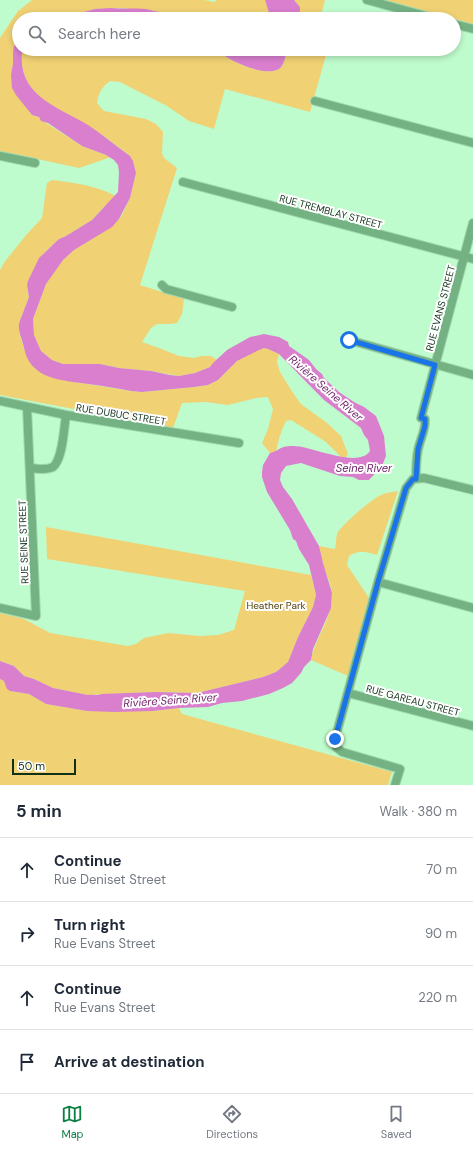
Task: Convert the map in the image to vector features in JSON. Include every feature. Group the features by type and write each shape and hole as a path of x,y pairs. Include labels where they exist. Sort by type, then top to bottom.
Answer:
{"street":[{"path":"367,0 411,12"},
{"path":"461,26 473,29"},
{"path":"315,101 473,143"},
{"path":"0,156 35,163"},
{"name":"RUE TREMBLAY STREET","path":"183,182 473,259"},
{"name":"RUE EVANS STREET","path":"395,785 400,769 342,752 336,747 335,739 378,582 406,488 415,479 418,449 425,426 425,419 421,418 473,223"},
{"path":"162,285 166,289 232,307"},
{"path":"349,340 473,375"},
{"name":"RUE DUBUC STREET","path":"0,401 66,415 239,443"},
{"name":"RUE SEINE STREET","path":"0,608 36,616 31,468 27,407"},
{"path":"31,468 43,469 52,467 58,459 61,450 66,415"},
{"path":"415,479 424,478 473,490"},
{"path":"378,582 473,608"},
{"name":"RUE GAREAU STREET","path":"348,693 473,726"}],"green space":[{"path":"32,0 204,0 215,2 216,0 265,0 269,12 159,12 146,9 134,10 124,8 95,9 84,12 17,12"},
{"path":"294,0 325,0 322,12 298,12 300,7"},
{"path":"384,0 473,0 473,24 461,21 461,12 428,12"},
{"path":"12,20 12,56 15,56 11,74 26,107 32,115 39,117 82,146 111,157 79,168 0,151 0,38"},
{"path":"22,56 224,56 245,66 264,71 272,71 281,68 285,56 326,56 310,112 225,89 214,129 189,121 167,106 120,82 110,81 102,88 100,93 97,103 104,111 146,119 156,124 163,132 162,153 164,158 177,168 140,285 184,299 182,314 177,323 157,324 151,328 142,342 179,356 194,358 211,356 217,360 210,367 195,373 179,376 100,364 63,364 52,360 41,351 34,335 33,319 46,284 58,266 74,250 103,232 119,219 130,198 136,173 130,156 95,130 58,109 35,92 28,82 23,69"},
{"path":"52,180 77,183 108,192 116,196 92,220 59,239 43,254 35,267 27,285 29,297 19,323 20,335 26,354 62,380 142,392 208,385 218,380 237,361 251,353 264,348 268,349 279,354 277,362 280,372 301,404 327,423 341,436 348,454 346,457 341,457 326,442 291,420 286,421 284,425 276,452 270,453 262,443 268,429 273,409 268,397 256,398 228,405 206,402 182,403 173,428 0,395 0,270 6,260 27,234 42,218 47,183"},
{"path":"398,491 377,555 366,552 356,552 349,556 347,565 369,598 348,676 311,660 326,622 332,599 319,546 335,549 339,530 350,519 379,496"},
{"name":"Heather Park","path":"46,527 311,575 316,595 313,607 298,637 288,662 276,672 263,677 197,693 155,692 88,695 53,688 24,676 14,666 0,661 0,613 24,619 50,633 128,646 136,644 144,638 168,633 200,636 218,635 234,630 245,591 47,559"},
{"path":"0,679 4,681 10,691 29,694 46,704 87,711 153,711 179,708 182,714 392,772 388,785 0,785"}],"water":[{"path":"265,0 294,0 300,7 299,12 269,12"},
{"path":"95,9 146,9 159,12 84,12"},
{"name":"Seine River","path":"13,56 22,56 22,68 26,80 33,90 53,106 88,125 130,156 136,173 130,198 119,219 112,227 74,250 63,260 46,284 33,319 34,335 41,351 52,360 63,364 100,364 179,376 195,373 210,367 227,350 250,337 264,334 279,337 288,342 289,346 309,360 324,378 339,392 376,416 384,436 386,456 382,466 369,480 359,480 353,477 340,476 301,463 286,466 281,473 280,480 283,487 292,499 319,546 332,593 331,608 313,649 311,660 292,683 269,694 242,701 222,703 208,707 153,711 87,711 46,704 29,694 10,691 7,689 4,681 0,679 0,661 14,666 24,676 53,688 88,695 155,692 197,693 263,677 276,672 288,662 298,637 313,607 316,595 309,565 267,492 262,477 263,465 270,453 288,446 302,447 334,455 355,458 364,456 370,451 368,440 361,428 324,400 279,354 264,348 237,361 218,380 208,385 194,387 142,392 131,391 65,381 50,377 36,370 26,354 19,326 29,297 27,285 28,281 39,258 59,239 92,220 118,192 119,172 118,165 114,160 106,155 82,146 48,123 41,121 39,117 32,115 12,88 11,74"},
{"path":"224,56 285,56 279,69 272,71 255,69"}],"route":[{"path":"335,739 378,582 406,488 413,479 416,479 418,449 425,426 425,419 421,418 435,365 349,340"}],"water label":[{"name":"Rivière Seine River","path":"326,388"},
{"name":"Rivière Seine River","path":"170,700"}]}
